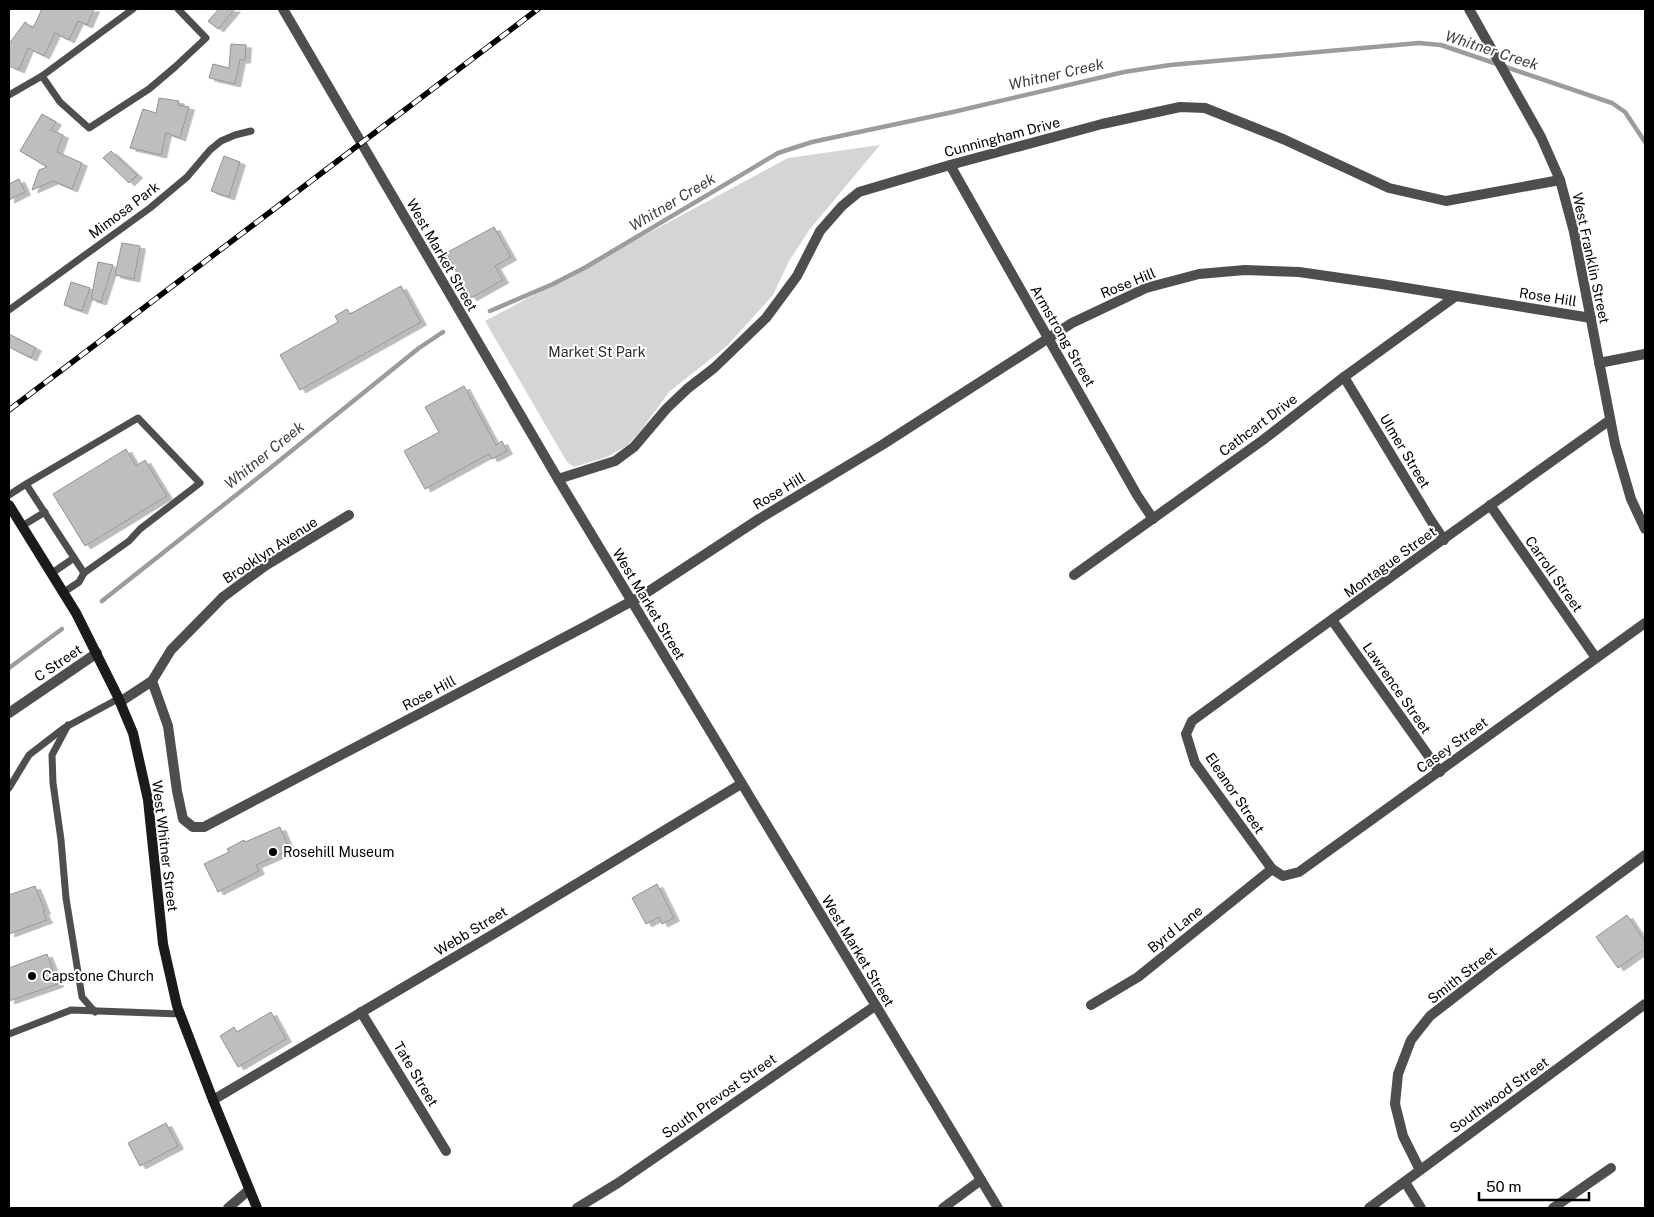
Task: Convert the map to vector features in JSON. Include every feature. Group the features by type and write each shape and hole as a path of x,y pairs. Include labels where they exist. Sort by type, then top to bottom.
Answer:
{"main road":[{"name":"West Whitner Street","path":"9,504 76,613 97,653 133,733 148,800 163,944 180,1014 257,1208"}],"street":[{"name":"West Market Street","path":"283,9 558,479 998,1208"},
{"name":"West Franklin Street","path":"1469,9 1541,138 1560,180 1574,232 1615,444 1631,498 1645,529"},
{"name":"Cunningham Drive","path":"558,479 616,461 634,447 667,408 687,389 714,368 766,318 797,276 820,231 842,206 859,192 1102,124 1180,107 1205,108 1283,139 1389,188 1446,201 1560,180"},
{"name":"Armstrong Street","path":"950,165 1137,495 1153,519"},
{"name":"Rose Hill","path":"152,681 168,726 183,819 192,827 204,827 578,631 631,601 760,519 882,445 1072,322 1146,288 1199,274 1245,270 1298,272 1591,318"},
{"name":"Cathcart Drive","path":"1074,575 1263,440 1344,377 1456,296"},
{"path":"1599,363 1645,354"},
{"name":"Ulmer Street","path":"1344,377 1444,540"},
{"name":"Montague Street","path":"1189,728 1192,721 1610,420"},
{"name":"Carroll Street","path":"1490,505 1596,658"},
{"name":"Brooklyn Avenue","path":"152,681 171,650 223,597 266,566 349,515"},
{"name":"Lawrence Street","path":"1332,620 1440,772"},
{"name":"Casey Street","path":"1272,869 1283,876 1299,872 1645,624"},
{"name":"C Street","path":"9,713 97,653"},
{"path":"119,700 152,681"},
{"name":"Eleanor Street","path":"1189,728 1186,734 1195,763 1272,869"},
{"name":"Webb Street","path":"213,1100 741,784"},
{"name":"Smith Street","path":"1420,1170 1403,1136 1395,1104 1398,1074 1411,1040 1430,1016 1645,855"},
{"name":"Byrd Lane","path":"1091,1005 1138,977 1272,869"},
{"name":"Southwood Street","path":"1369,1208 1645,1004"},
{"name":"South Prevost Street","path":"577,1208 875,1006"},
{"name":"Tate Street","path":"361,1012 446,1151"},
{"path":"1553,1208 1612,1168"},
{"path":"943,1208 981,1180"},
{"path":"1405,1182 1420,1208"},
{"path":"228,1208 249,1190"}],"lane":[{"path":"9,94 42,76 133,9"},
{"path":"42,76 60,102 89,128 149,89 176,67 206,38 178,9"},
{"name":"Mimosa Park","path":"9,310 150,208 187,177 210,150 221,141 235,134 251,131"},
{"path":"9,495 138,418 200,483 140,529 129,541 84,573 78,582 64,592"},
{"path":"26,484 84,573"},
{"path":"22,526 45,512"},
{"path":"52,573 74,558"},
{"path":"9,788 29,755 68,726 119,700"},
{"path":"68,726 52,755 53,783 61,840 66,898 82,998 95,1012"},
{"path":"9,1034 71,1010 180,1014"}],"green space":[{"name":"Market St Park","path":"880,145 810,229 789,261 773,295 727,346 670,391 628,445 607,457 574,467 567,462 485,321 788,158"}],"building":[{"path":"42,9 94,9 87,25 78,21 69,40 55,33 44,56 28,48 19,70 9,66 9,44 25,22 33,28"},
{"path":"219,9 235,9 218,29 208,21"},
{"path":"231,44 246,45 245,60 240,60 235,84 209,78 213,64 229,68"},
{"path":"159,98 179,101 178,105 189,107 180,138 166,133 161,155 130,148 143,109 156,113"},
{"path":"42,114 56,122 51,130 63,135 57,152 82,163 72,189 53,181 32,190 39,170 47,167 20,151"},
{"path":"111,151 137,175 129,183 103,158"},
{"path":"224,156 240,162 229,197 211,191"},
{"path":"19,179 25,192 9,200 9,184"},
{"path":"494,227 511,257 495,266 503,280 471,298 446,253"},
{"path":"122,243 140,246 134,279 115,275"},
{"path":"98,262 113,265 101,302 91,299"},
{"path":"71,282 90,288 82,311 64,305"},
{"path":"401,286 421,322 300,390 280,355 338,322 335,316 347,309 350,314"},
{"path":"9,334 36,348 31,358 9,347"},
{"path":"464,386 496,445 502,441 507,451 492,459 489,454 425,489 404,451 439,432 425,407"},
{"path":"126,449 136,466 145,460 167,496 85,546 53,494"},
{"path":"280,827 290,850 256,865 259,871 218,892 204,864 229,852 227,849 244,840 245,842"},
{"path":"657,884 674,918 662,924 659,917 646,924 632,898"},
{"path":"35,886 47,920 9,934 9,895"},
{"path":"1627,915 1645,942 1645,949 1618,968 1596,937"},
{"name":"Capstone Church","path":"47,954 58,984 9,1001 9,968"},
{"path":"271,1012 286,1039 238,1067 220,1036 234,1027 237,1032"},
{"path":"166,1123 178,1146 140,1166 128,1143"}],"waterway":[{"name":"Whitner Creek","path":"490,311 553,284 586,267 778,153 812,142 953,112 1124,72 1170,65 1419,43 1441,45 1612,103 1625,112 1645,142"},
{"name":"Whitner Creek","path":"102,601 419,348 443,332"},
{"name":"Whitner Creek","path":"9,668 62,629"}],"railway":[{"path":"9,410 538,9"}],"place":[{"name":"Rosehill Museum","path":"273,852"},
{"name":"Capstone Church","path":"32,976"}]}
